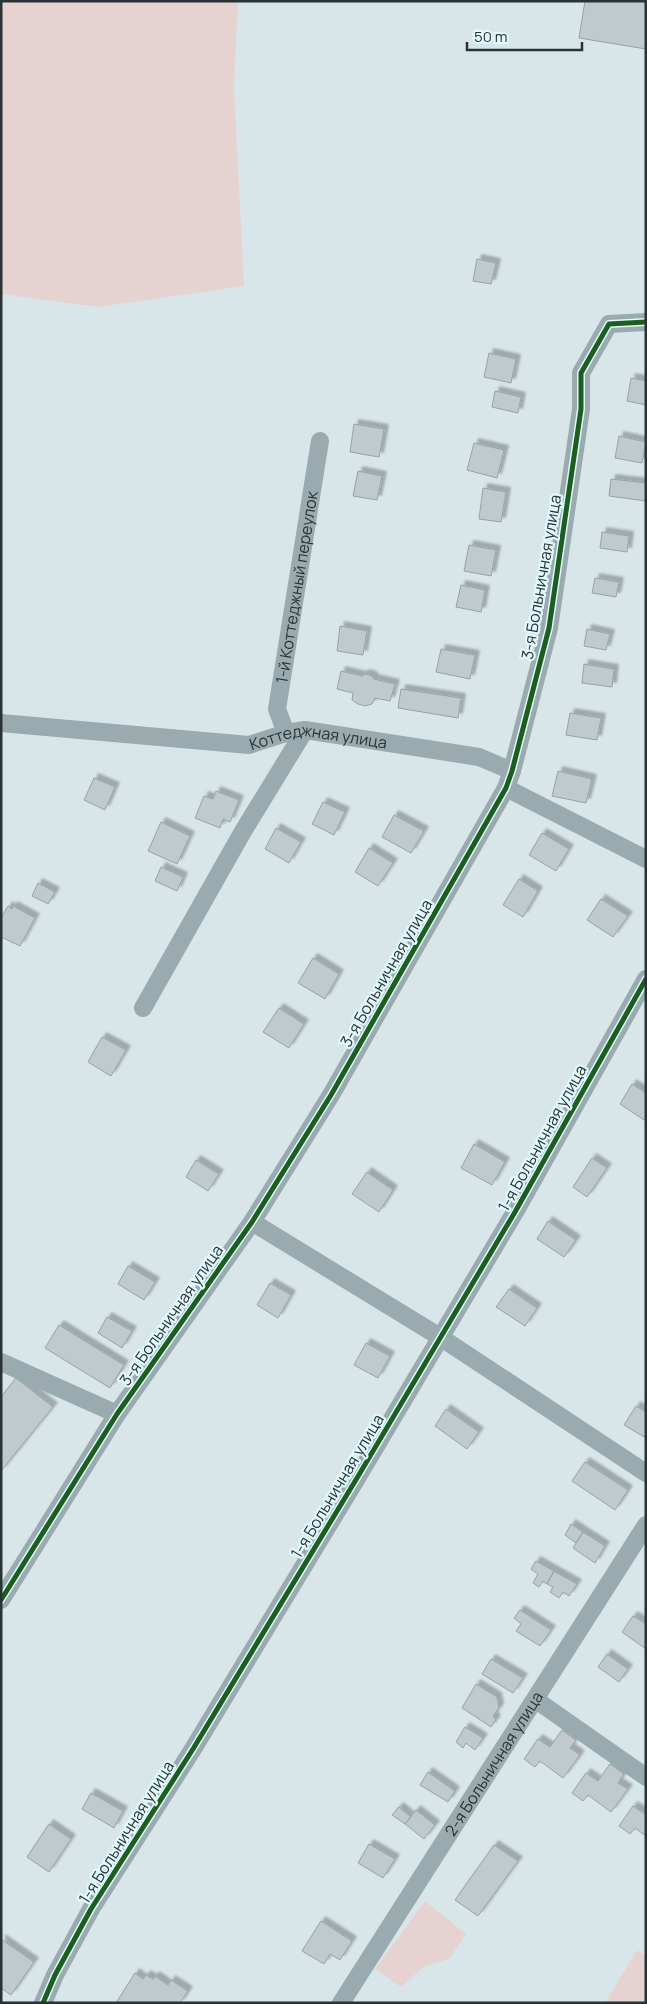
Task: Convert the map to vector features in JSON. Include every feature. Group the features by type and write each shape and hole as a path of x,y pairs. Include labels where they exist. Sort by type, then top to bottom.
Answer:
{"street":[{"name":"3-я Больничная улица","path":"1,1600 117,1414 252,1222 331,1095 509,780 548,628 581,409 581,373 608,324 646,322"},
{"name":"1-й Коттеджный переулок","path":"286,733 277,709 320,441"},
{"name":"Коттеджная улица","path":"3,726 249,745 286,733 305,730 479,757 509,780 646,859"},
{"path":"143,1008 242,833 305,730"},
{"name":"1-я Больничная улица","path":"43,2003 55,1975 91,1909 193,1749 357,1478 515,1212 646,979"},
{"path":"252,1222 440,1337 646,1474"},
{"path":"1,1362 117,1414"},
{"name":"2-я Больничная улица","path":"341,2003 646,1525"},
{"path":"536,1700 646,1777"}],"shaded area":[{"path":"1,1 238,1 234,88 244,286 98,307 1,294"},
{"path":"425,1901 466,1934 449,1959 425,1966 401,1987 375,1969"},
{"path":"637,1950 646,1956 646,2003 605,2003"}],"building":[{"path":"585,1 646,1 646,49 579,38"},
{"path":"477,259 496,263 491,284 473,281"},
{"path":"489,353 516,359 511,383 484,377"},
{"path":"631,378 646,381 646,405 627,401"},
{"path":"495,391 521,397 518,413 492,407"},
{"path":"354,424 384,429 379,457 350,452"},
{"path":"619,436 646,442 642,463 615,458"},
{"path":"474,443 504,450 497,478 467,470"},
{"path":"358,471 382,476 377,500 353,496"},
{"path":"611,479 646,483 646,501 609,496"},
{"path":"483,488 506,492 501,522 479,519"},
{"path":"602,532 629,536 627,552 600,548"},
{"path":"469,545 496,550 491,576 464,571"},
{"path":"595,578 619,582 616,597 592,593"},
{"path":"461,585 485,590 481,612 456,607"},
{"path":"340,626 367,631 363,655 337,651"},
{"path":"587,629 610,634 606,650 584,646"},
{"path":"441,649 475,655 470,679 436,672"},
{"path":"584,664 614,669 612,687 582,683"},
{"path":"341,671 362,676 365,674 372,676 374,679 395,684 390,701 375,698 372,704 365,706 358,704 352,700 353,693 337,689"},
{"path":"401,689 461,698 458,718 398,708"},
{"path":"570,713 601,718 597,740 566,735"},
{"path":"558,771 592,779 586,803 552,796"},
{"path":"94,778 115,787 105,810 84,800"},
{"path":"216,791 239,800 230,822 223,819 220,828 195,818 204,796 213,799"},
{"path":"323,802 345,812 334,835 312,824"},
{"path":"394,815 424,831 411,853 382,837"},
{"path":"161,822 190,836 177,864 148,851"},
{"path":"276,828 301,842 289,863 265,849"},
{"path":"542,833 569,849 556,871 529,855"},
{"path":"369,848 393,863 378,886 355,872"},
{"path":"161,867 183,877 177,891 155,881"},
{"path":"519,879 538,891 523,917 503,905"},
{"path":"38,883 55,892 48,904 32,896"},
{"path":"601,899 628,916 613,937 587,920"},
{"path":"8,906 12,909 13,906 35,918 20,946 1,937 1,918"},
{"path":"313,958 339,974 325,999 298,983"},
{"path":"279,1008 304,1024 289,1048 263,1032"},
{"path":"102,1037 126,1050 111,1076 88,1062"},
{"path":"632,1084 646,1093 646,1118 644,1120 620,1104"},
{"path":"474,1144 505,1162 492,1185 461,1168"},
{"path":"592,1158 607,1168 587,1197 573,1187"},
{"path":"196,1160 219,1174 208,1191 186,1177"},
{"path":"367,1172 393,1190 379,1212 352,1194"},
{"path":"548,1221 576,1240 564,1257 537,1239"},
{"path":"128,1266 155,1282 144,1300 118,1284"},
{"path":"270,1283 291,1295 278,1318 257,1305"},
{"path":"509,1289 537,1308 525,1326 496,1307"},
{"path":"107,1317 132,1331 122,1348 98,1333"},
{"path":"59,1325 124,1365 110,1388 45,1348"},
{"path":"366,1343 390,1356 378,1378 354,1365"},
{"path":"16,1378 53,1407 1,1471 1,1397"},
{"path":"636,1406 646,1412 646,1438 624,1425"},
{"path":"446,1409 479,1432 467,1449 435,1426"},
{"path":"585,1462 628,1490 615,1510 572,1481"},
{"path":"571,1524 583,1532 576,1543 565,1535"},
{"path":"583,1532 605,1546 595,1563 573,1548"},
{"path":"536,1561 554,1571 547,1584 543,1581 539,1587 533,1583 538,1574 531,1569"},
{"path":"554,1571 577,1584 569,1596 563,1592 559,1598 550,1592 553,1587 547,1584"},
{"path":"520,1610 551,1630 540,1646 516,1631 521,1624 514,1618"},
{"path":"633,1616 646,1624 646,1649 622,1632"},
{"path":"607,1654 628,1669 619,1682 598,1667"},
{"path":"491,1659 523,1678 513,1693 482,1674"},
{"path":"476,1684 497,1697 499,1708 493,1716 496,1719 491,1727 462,1708"},
{"path":"465,1727 483,1738 475,1750 466,1743 463,1748 456,1742"},
{"path":"562,1730 576,1740 570,1748 580,1755 563,1778 540,1761 535,1767 524,1759 538,1739 550,1747"},
{"path":"610,1764 624,1774 618,1783 628,1789 611,1812 588,1795 583,1801 572,1793 586,1773 598,1781"},
{"path":"428,1772 455,1791 448,1802 420,1785"},
{"path":"91,1793 123,1811 114,1828 82,1809"},
{"path":"633,1806 646,1813 646,1836 635,1828 630,1834 619,1826"},
{"path":"399,1807 411,1817 405,1824 392,1815"},
{"path":"416,1810 435,1825 424,1839 405,1824"},
{"path":"49,1824 71,1839 49,1872 27,1857"},
{"path":"369,1844 395,1859 383,1878 358,1863"},
{"path":"494,1845 518,1861 478,1916 455,1900"},
{"path":"321,1921 352,1941 340,1960 330,1954 324,1964 302,1951"},
{"path":"1,1939 34,1962 11,1995 1,1988"},
{"path":"135,1973 143,1979 146,1975 153,1979 155,1976 168,1985 171,1980 188,1991 180,2003 116,2003"}],"cycle path":[{"path":"1,1600 117,1414 252,1222 331,1095 506,788 549,628 581,409 581,373 609,324 646,322"},
{"path":"43,2003 55,1975 91,1909 193,1749 357,1478 515,1212 646,979"}]}
